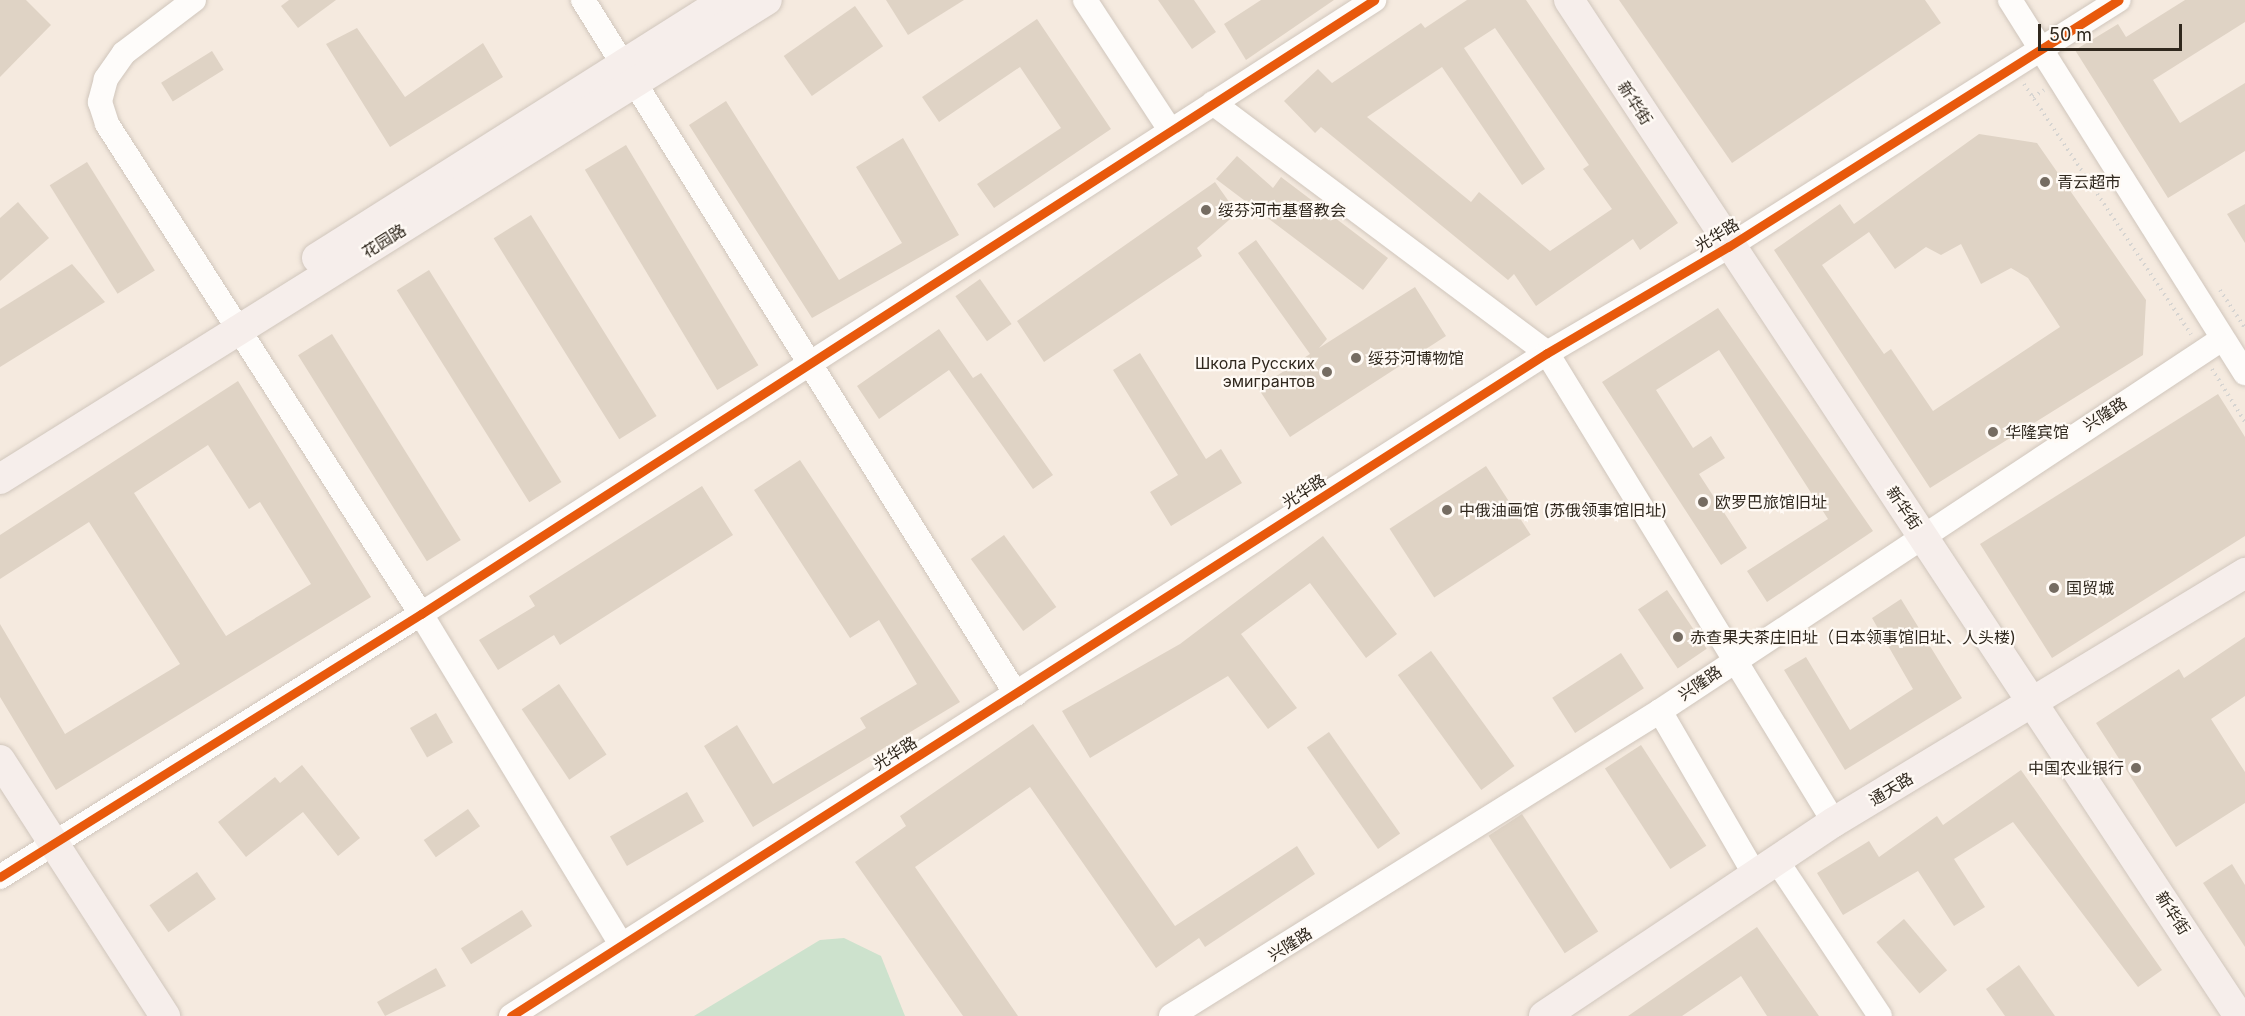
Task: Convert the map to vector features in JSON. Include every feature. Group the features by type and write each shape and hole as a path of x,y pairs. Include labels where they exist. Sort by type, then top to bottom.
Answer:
{"main road":[{"name":"花园路","path":"629,75 725,0"},
{"name":"花园路","path":"0,479 236,321 629,75 767,0"},
{"name":"新华街","path":"1569,0 1728,247 2036,702 2239,1016"},
{"name":"花园路","path":"0,456 236,321"},
{"name":"通天路","path":"1544,1016 1834,822 2036,702 2245,573"},
{"path":"0,760 165,1016"}],"street":[{"path":"194,0 124,52 106,79 100,102 107,124 236,321 422,614 621,944"},
{"path":"583,0 1016,694"},
{"path":"1085,0 1170,130"},
{"path":"0,877 422,614 809,362 1374,0"},
{"path":"2010,0 2245,373"},
{"name":"光华路","path":"511,1016 1547,353 1728,247 2044,51 2118,0"},
{"path":"1213,103 1547,353 1834,822"},
{"name":"兴隆路","path":"1171,1016 1660,711 1922,534 2222,339"},
{"path":"1660,711 1766,868 1880,1016"}],"path":[{"path":"2032,97 2202,352 2245,422"}],"green space":[{"path":"844,938 881,956 905,1016 694,1016 820,940"}],"building":[{"path":"0,0 26,0 51,25 0,77"},
{"path":"289,0 336,0 298,28 281,6"},
{"path":"886,0 964,0 908,35"},
{"path":"1158,0 1194,0 1216,32 1192,49"},
{"path":"1261,0 1334,0 1246,60 1224,24"},
{"path":"1467,0 1526,0 1678,223 1640,250 1633,239 1536,306 1514,274 1508,280 1321,127 1315,133 1284,101 1318,69 1332,83 1421,23 1425,28","holes":["1495,28 1589,165 1583,169 1612,209 1550,251 1479,192 1471,202 1367,117 1442,67 1522,185 1545,169 1464,48"]},
{"path":"1619,0 1925,0 1941,23 1732,163"},
{"path":"2185,0 2245,0 2245,22 2153,80 2180,123 2245,83 2245,151 2168,198 2075,50 2118,24 2126,37"},
{"path":"855,6 883,46 812,96 784,56"},
{"path":"1037,19 1111,129 994,208 977,184 1061,128 1020,67 939,122 922,97"},
{"path":"357,28 405,97 483,43 503,77 390,147 326,44"},
{"path":"212,51 224,70 173,101 161,83"},
{"path":"726,101 839,280 902,243 856,167 903,138 959,235 812,318 689,125"},
{"path":"1979,134 2037,143 2146,300 2143,355 1930,488 1774,250 1840,204 1854,224","holes":["1869,232 1895,269 1926,247 1941,255 1961,244 1981,284 2011,268 2028,278 2060,327 1933,411 1891,349 1884,354 1822,265"]},
{"path":"626,145 758,365 717,390 585,170"},
{"path":"1237,156 1273,188 1281,177 1388,258 1363,290 1216,179"},
{"path":"87,162 155,271 118,294 50,185"},
{"path":"1215,182 1237,213 1197,248 1202,256 1044,362 1017,321"},
{"path":"18,202 49,238 0,281 0,218"},
{"path":"2245,204 2245,243 2227,214"},
{"path":"531,215 657,416 619,439 494,238"},
{"path":"1256,240 1327,339 1319,348 1415,287 1446,336 1290,437 1258,388 1310,354 1238,253"},
{"path":"72,264 105,302 0,367 0,309"},
{"path":"429,270 561,482 529,502 397,290"},
{"path":"980,279 1012,324 987,341 955,296"},
{"path":"1718,308 1873,531 1767,602 1747,571 1828,519 1719,350 1656,390 1693,448 1711,436 1725,458 1699,474 1747,548 1721,565 1602,382"},
{"path":"939,329 973,378 981,373 1053,475 1033,489 949,370 879,419 857,386"},
{"path":"332,334 461,540 427,561 298,355"},
{"path":"1140,353 1206,459 1221,449 1242,483 1171,526 1150,492 1178,475 1113,370"},
{"path":"238,381 371,597 56,790 0,697 0,624 65,734 180,664 89,522 0,579 0,535","holes":["208,445 249,509 260,502 311,584 226,636 134,493"]},
{"path":"2218,394 2245,437 2245,536 2052,658 1980,544"},
{"path":"800,460 960,702 753,827 704,746 737,725 773,784 866,728 860,718 917,684 879,620 850,638 754,490"},
{"path":"1486,466 1531,535 1434,597 1390,529"},
{"path":"702,486 733,535 560,645 554,635 498,670 479,640 535,606 529,596"},
{"path":"1004,535 1056,607 1023,631 971,559"},
{"path":"1323,536 1397,634 1366,658 1310,583 1241,634 1297,708 1268,729 1228,676 1090,758 1062,711 1180,644"},
{"path":"1667,590 1707,649 1678,668 1638,610"},
{"path":"1901,599 1962,698 1845,770 1784,670 1806,657 1850,730 1913,689 1872,618"},
{"path":"2245,637 2245,696 2211,719 2245,772 2245,803 2176,847 2096,723 2179,669 2184,678"},
{"path":"1431,651 1514,766 1481,790 1398,675"},
{"path":"1621,653 1644,688 1575,733 1552,698"},
{"path":"559,684 607,754 569,780 522,709"},
{"path":"436,713 453,742 427,757 410,728"},
{"path":"1033,724 1175,926 1297,846 1315,874 1205,947 1199,938 1156,968 1030,787 915,867 1018,1016 963,1016 855,862 906,826 900,816"},
{"path":"1329,732 1400,834 1378,849 1307,747"},
{"path":"1641,745 1706,846 1670,869 1605,768"},
{"path":"302,765 360,838 338,856 303,812 246,857 218,822 275,777 280,783"},
{"path":"2021,770 2162,970 2138,987 2013,822 1954,859 1985,907 1954,926 1918,871 1843,915 1817,873 1869,841 1879,857 1937,816 1943,825"},
{"path":"687,792 704,821 627,866 610,836"},
{"path":"468,809 480,826 436,857 424,840"},
{"path":"1522,814 1598,931 1565,953 1488,836"},
{"path":"2232,864 2245,885 2245,947 2203,883"},
{"path":"197,872 216,899 168,932 149,905"},
{"path":"522,910 532,926 471,964 461,948"},
{"path":"1904,919 1947,970 1919,993 1876,942"},
{"path":"1757,927 1819,1016 1767,1016 1741,976 1682,1016 1628,1016"},
{"path":"2019,965 2055,1016 2005,1016 1986,989"},
{"path":"436,968 446,986 385,1016 377,1002"}],"cycle path":[{"path":"0,877 421,614 1374,0"},
{"path":"511,1016 1547,353 1728,247 2118,0"}],"place":[{"name":"青云超市","path":"2045,182"},
{"name":"绥芬河市基督教会","path":"1206,210"},
{"name":"绥芬河博物馆","path":"1356,358"},
{"name":"Школа Русских эмигрантов","path":"1327,372"},
{"name":"华隆宾馆","path":"1993,432"},
{"name":"欧罗巴旅馆旧址","path":"1703,502"},
{"name":"中俄油画馆 (苏俄领事馆旧址)","path":"1447,510"},
{"name":"国贸城","path":"2054,588"},
{"name":"赤查果夫茶庄旧址（日本领事馆旧址、人头楼)","path":"1678,637"},
{"name":"中国农业银行","path":"2136,768"}]}
